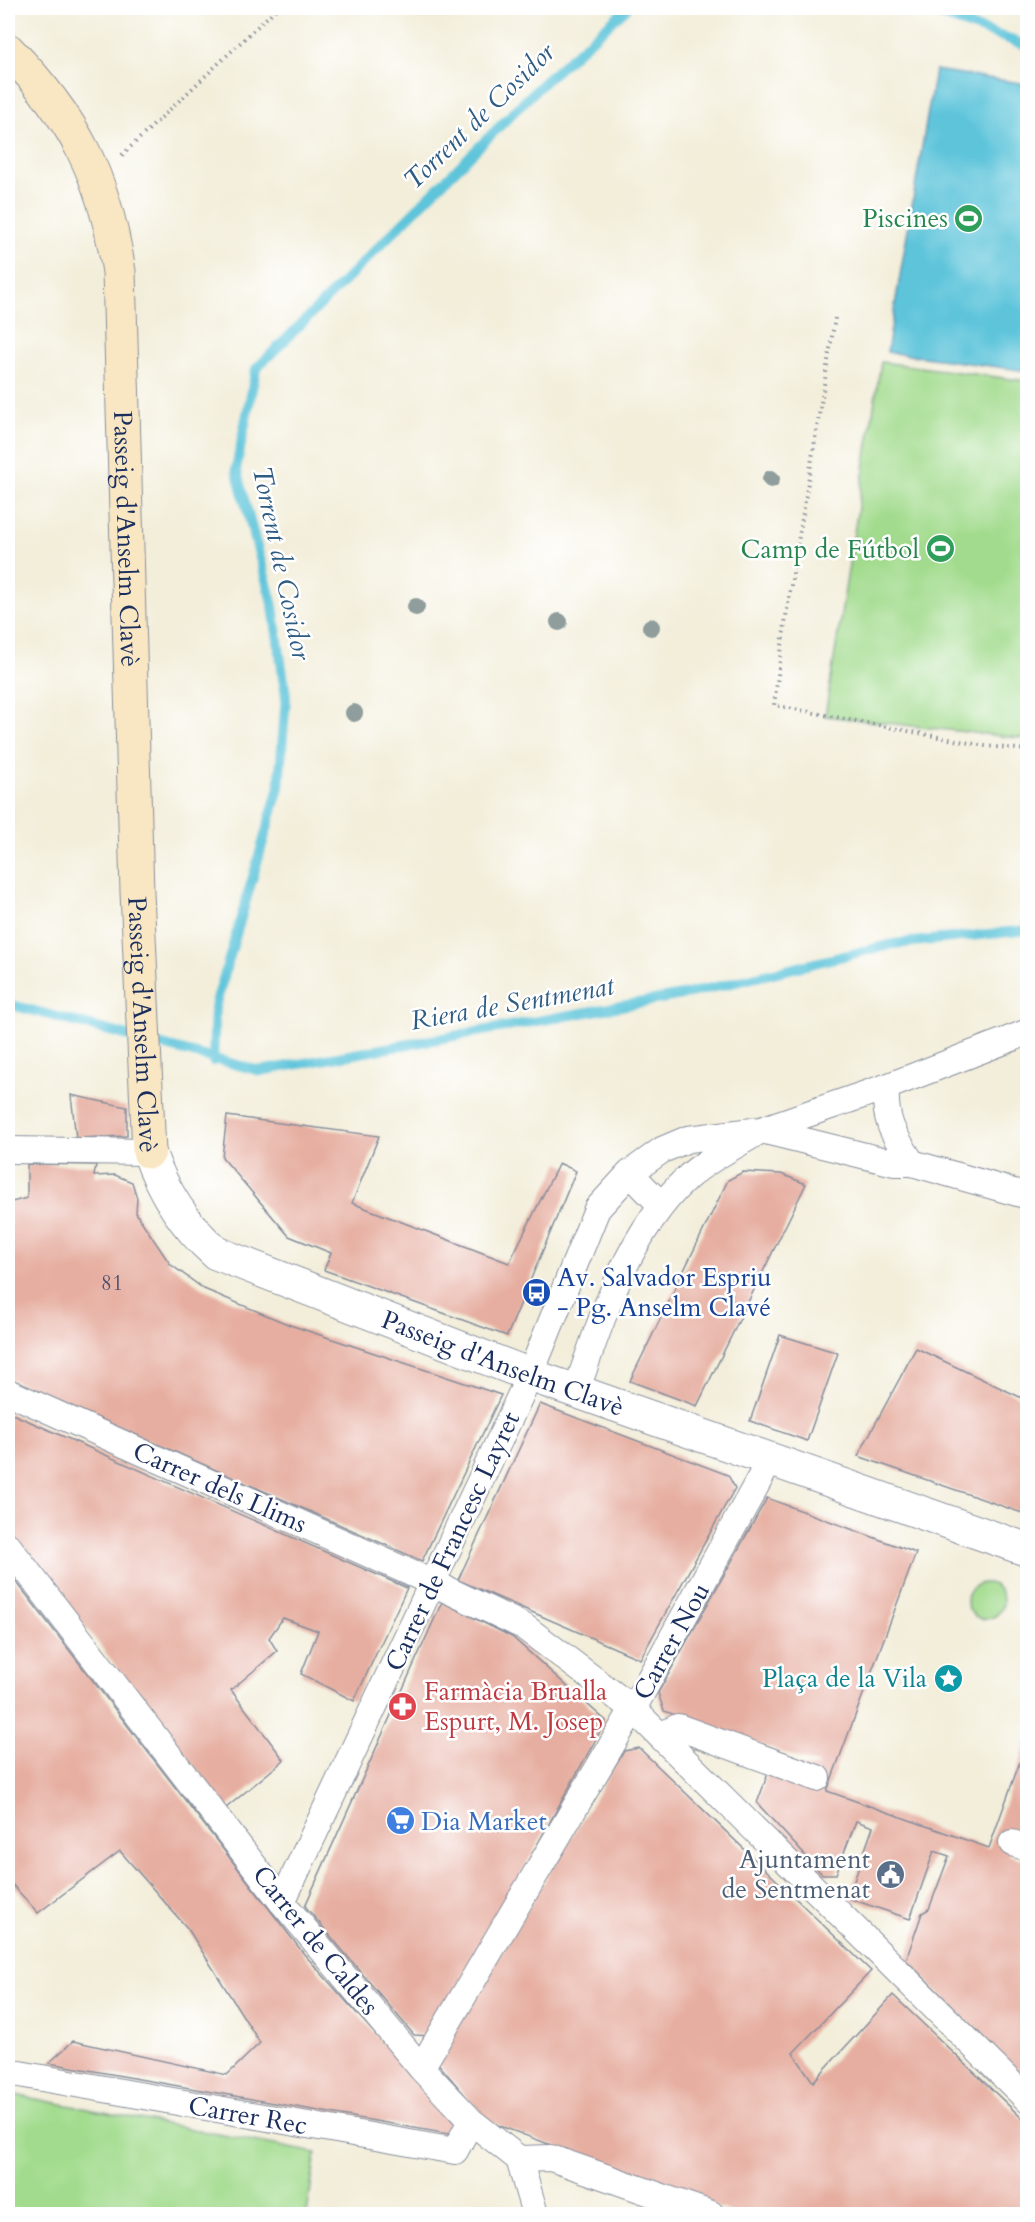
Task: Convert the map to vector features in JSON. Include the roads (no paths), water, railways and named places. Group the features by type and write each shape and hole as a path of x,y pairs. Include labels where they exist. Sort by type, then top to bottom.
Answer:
{"main road":[{"name":"Passeig d'Anselm Clavè","path":"8,51 29,72 73,130 97,178 115,243 119,272 137,892 149,1152"}],"street":[{"path":"576,1392 594,1338 640,1234 660,1204 688,1176 761,1130 886,1088 1028,1032"},
{"path":"886,1088 885,1108 888,1125 912,1163"},
{"path":"761,1130 894,1163 912,1163 1028,1196"},
{"name":"Carrer de Francesc Layret","path":"282,1902 530,1375 597,1209 630,1173 662,1150 688,1139 761,1130"},
{"path":"8,1150 149,1152"},
{"name":"Passeig d'Anselm Clavè","path":"149,1152 173,1206 196,1235 216,1253 576,1392 1028,1550"},
{"path":"630,1173 660,1204"},
{"name":"Carrer dels Llims","path":"8,1392 434,1582 523,1626 633,1709 1028,2100"},
{"name":"Carrer Nou","path":"421,2068 633,1709 770,1460"},
{"name":"Carrer de Caldes","path":"8,1546 282,1902 421,2068 471,2121 519,2159"},
{"name":"Carrer Nou","path":"660,1736 678,1727 817,1778"},
{"name":"Carrer Rec","path":"8,2072 455,2151 471,2121"},
{"path":"535,2214 519,2159 551,2158 711,2214"}],"water":[{"name":"Piscines","path":"935,70 1027,84 1027,371 887,352"}],"waterway":[{"name":"Torrent de Cosidor","path":"213,1061 215,1007 279,787 286,696 273,606 236,469 256,369 545,81 627,8"},
{"name":"Torrent de Cosidor","path":"921,8 1028,46"},
{"name":"Riera de Sentmenat","path":"8,1004 260,1071 682,995 893,944 1028,930"}],"place":[{"name":"Piscines","path":"969,218"},
{"name":"Camp de Fútbol","path":"940,549"},
{"name":"Av. Salvador Espriu - Pg. Anselm Clavé","path":"536,1292"},
{"name":"Plaça de la Vila","path":"948,1678"},
{"name":"Farmàcia Brualla Espurt, M. Josep","path":"403,1706"},
{"name":"Dia Market","path":"400,1821"},
{"name":"Ajuntament de Sentmenat","path":"891,1874"}]}
